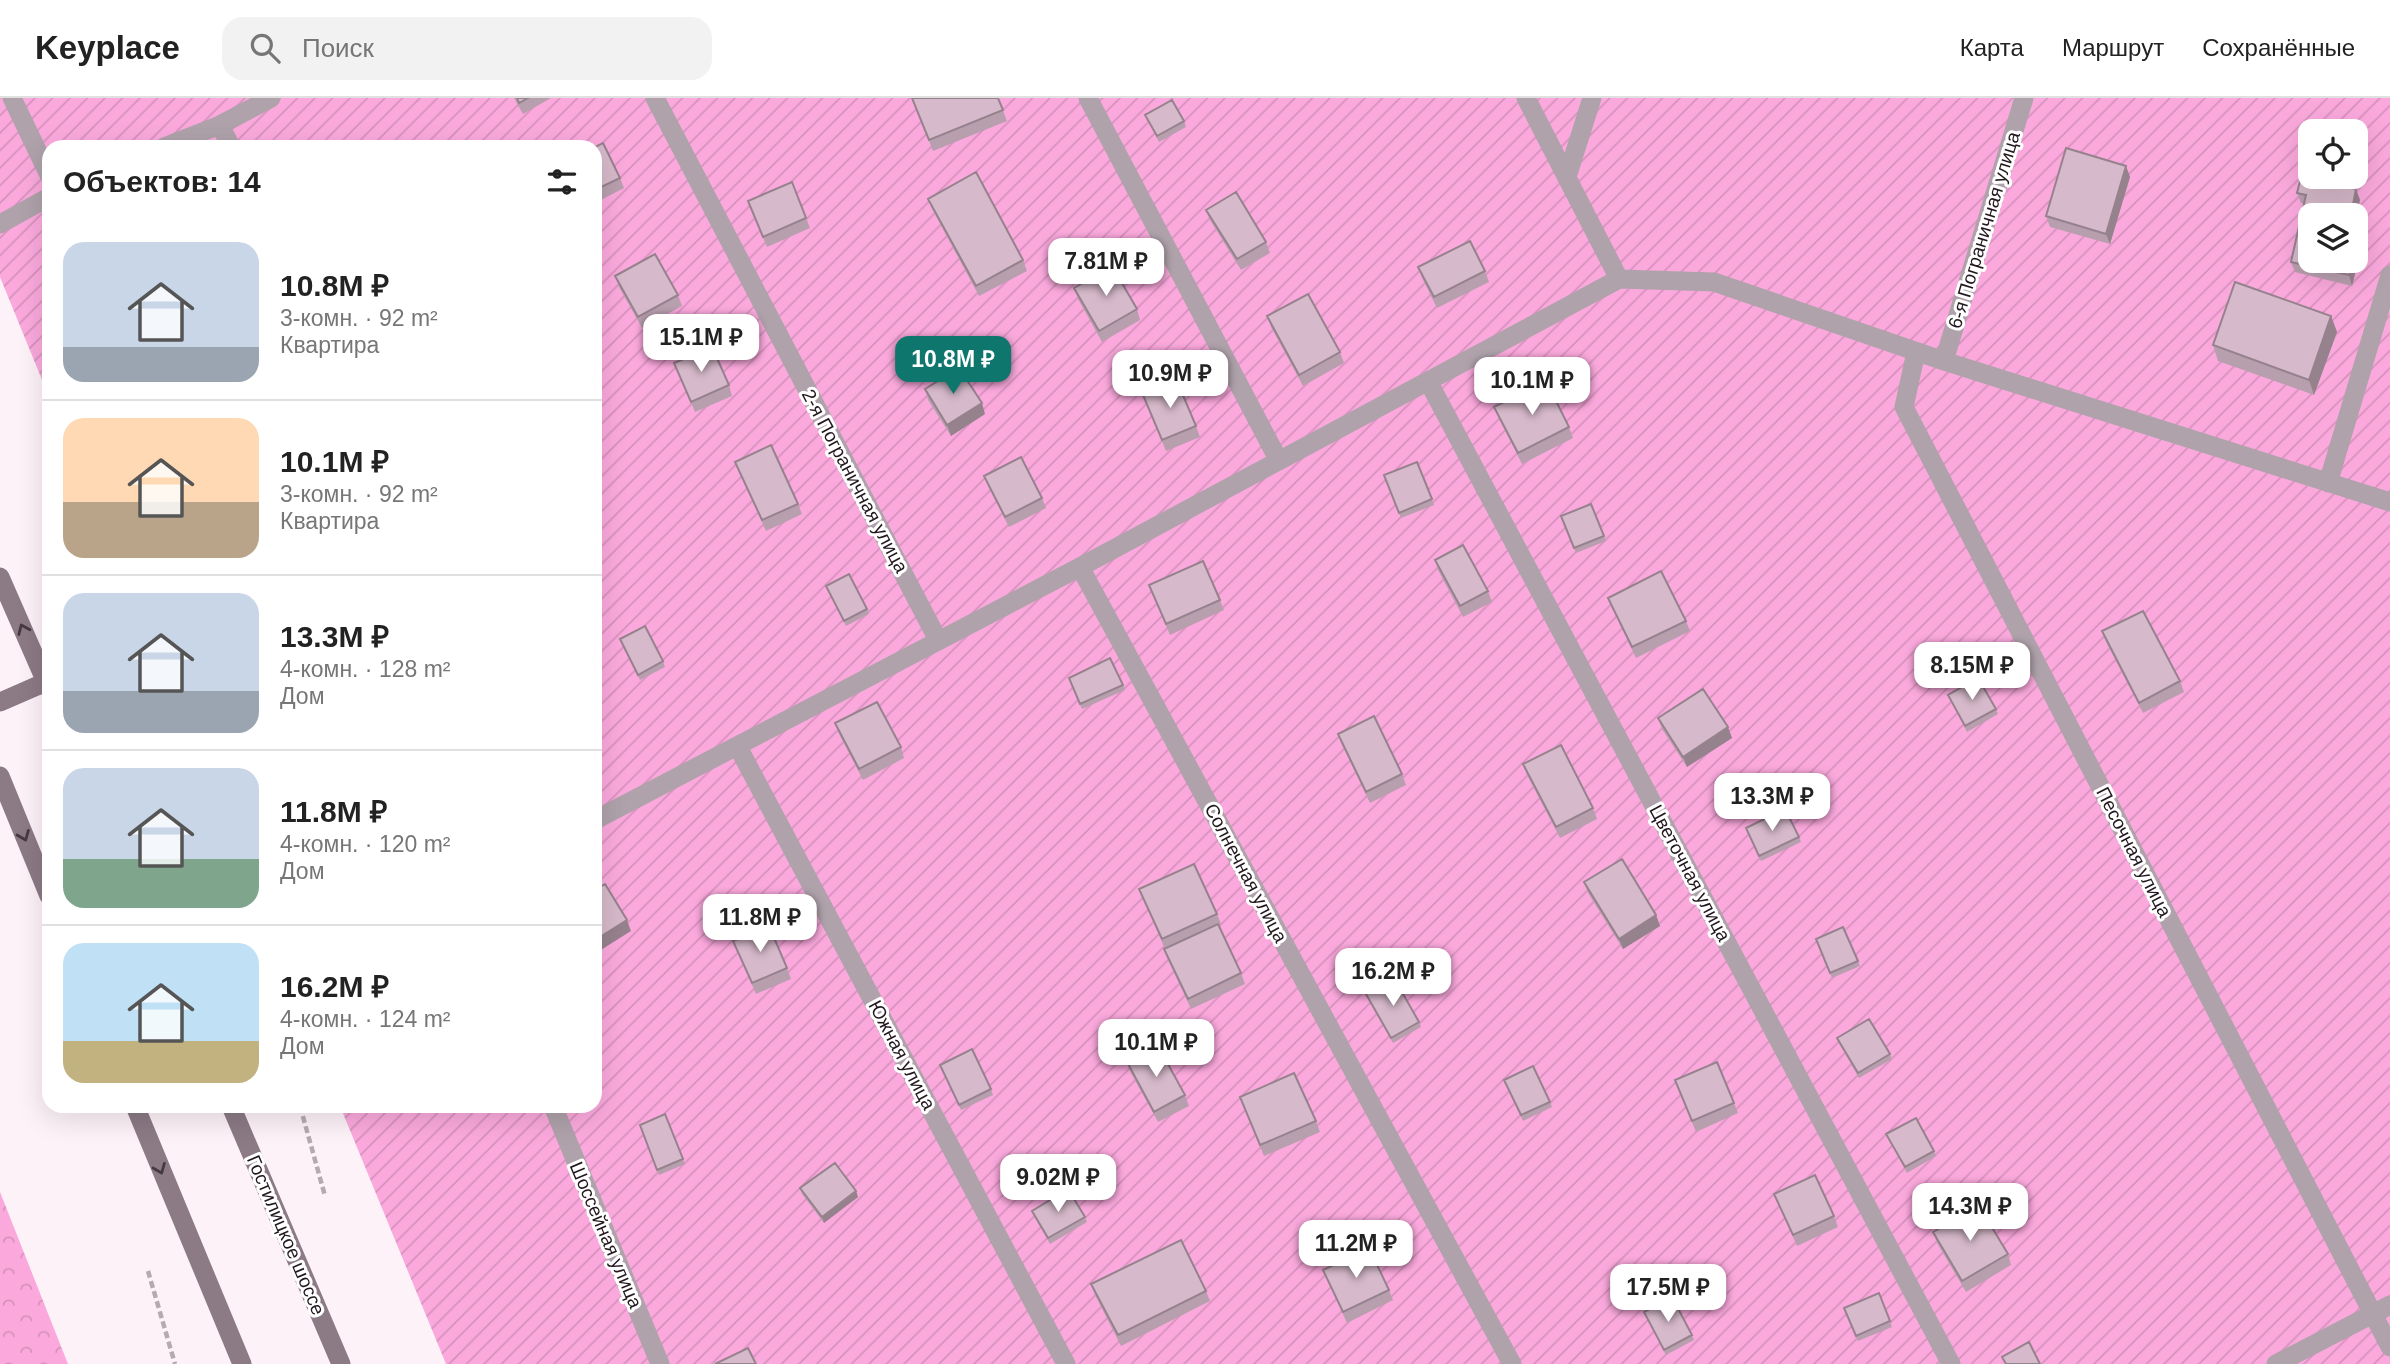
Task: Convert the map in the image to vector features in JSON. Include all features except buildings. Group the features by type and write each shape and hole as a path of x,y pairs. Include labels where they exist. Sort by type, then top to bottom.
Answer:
{"main road":[{"path":"0,577 42,674"},
{"path":"0,702 42,687"},
{"path":"0,776 42,879"},
{"path":"138,1113 242,1364"},
{"name":"Гостилицкое шоссе","path":"234,1113 341,1364"}],"street":[{"path":"12,98 42,160"},
{"path":"182,140 220,125 271,98"},
{"name":"2-я Пограничная улица","path":"655,98 938,640"},
{"path":"1088,98 1279,461"},
{"path":"1527,98 1619,279"},
{"path":"1567,177 1592,98"},
{"name":"6-я Пограничная улица","path":"1944,361 2024,98"},
{"path":"220,125 228,140"},
{"path":"0,224 42,201"},
{"path":"2328,482 2390,275"},
{"path":"602,816 1080,567 1619,279 1714,282 1916,352 2390,502"},
{"name":"Песочная улица","path":"1916,352 1904,407 2390,1347"},
{"name":"Цветочная улица","path":"1428,381 1951,1364"},
{"name":"Солнечная улица","path":"1080,567 1511,1364"},
{"name":"Южная улица","path":"738,747 1066,1364"},
{"name":"Шоссейная улица","path":"556,1113 660,1364"},
{"path":"2276,1364 2390,1305"}],"path":[{"path":"302,1113 325,1196"},
{"path":"148,1271 174,1364"}],"green space":[{"path":"0,98 2390,98 2390,1364 446,1364 343,1113 602,1113 602,140 42,140 42,380 0,277"},
{"path":"0,1192 68,1364 0,1364"}]}
